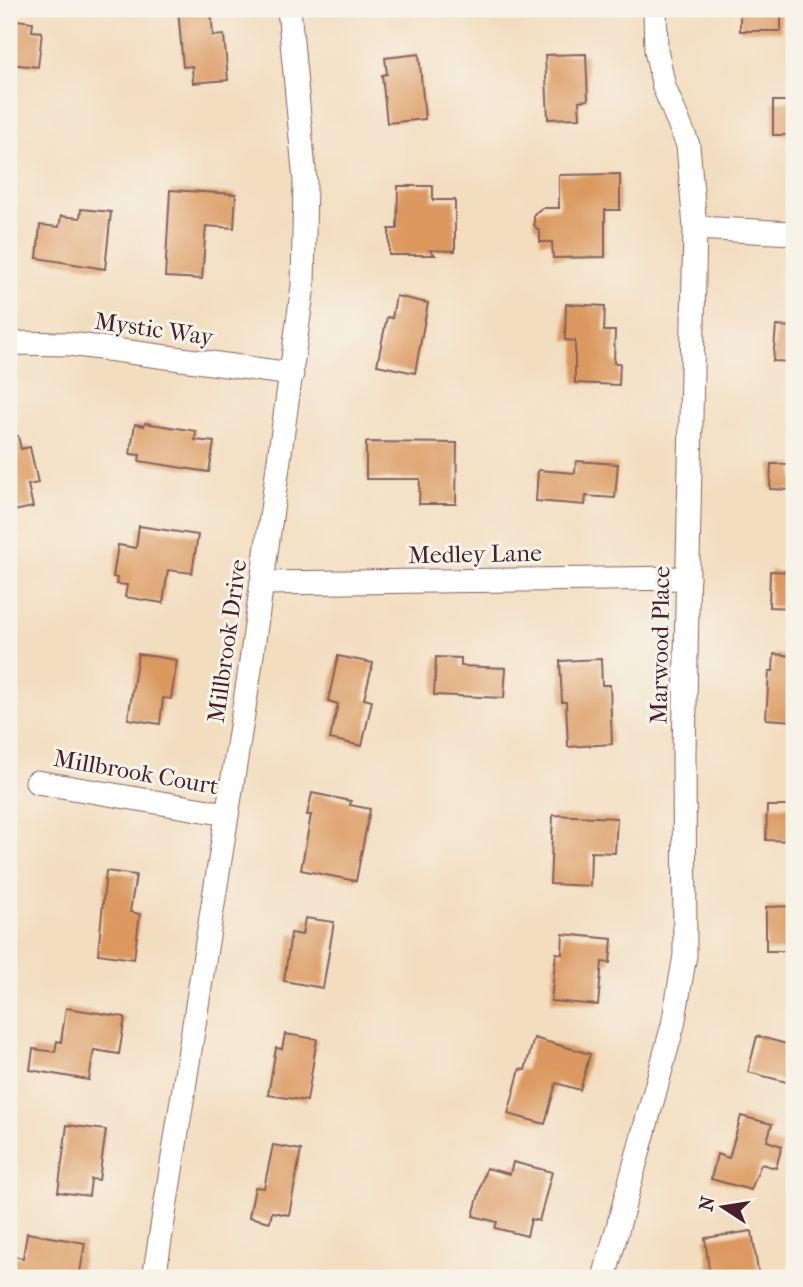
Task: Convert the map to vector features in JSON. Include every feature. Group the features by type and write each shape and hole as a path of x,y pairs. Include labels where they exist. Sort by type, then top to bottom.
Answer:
{"street":[{"name":"Millbrook Drive","path":"154,1278 262,583 303,286 305,181 289,9"},
{"name":"Marwood Place","path":"604,1278 673,1025 685,955 684,752 695,228 688,145 664,87 656,50 655,9"},
{"path":"695,228 794,233"},
{"name":"Mystic Way","path":"9,343 70,344 292,374"},
{"name":"Medley Lane","path":"262,583 688,578"},
{"name":"Millbrook Court","path":"37,782 227,814"}],"building":[{"path":"178,9 211,9 213,36 224,35 228,80 193,83 192,66 183,67"},
{"path":"740,9 781,9 781,31 740,31"},
{"path":"9,19 33,22 32,31 42,32 38,67 9,64"},
{"path":"419,54 425,119 387,123 382,75 387,74 385,58"},
{"path":"586,54 588,100 579,101 580,118 548,119 545,55"},
{"path":"773,101 794,101 794,135 773,135"},
{"path":"620,174 620,210 605,210 605,257 553,258 552,242 540,242 540,232 534,225 534,214 542,208 559,208 559,175"},
{"path":"398,186 433,186 433,200 455,200 455,251 430,250 435,255 389,255 389,229 397,229"},
{"path":"170,190 236,194 234,228 206,226 202,279 165,277"},
{"path":"81,209 111,212 105,269 37,258 40,225 59,227 61,216 80,218"},
{"path":"396,296 428,303 415,373 377,365 387,317 392,318"},
{"path":"566,304 605,306 604,331 615,331 614,363 620,363 619,385 575,383 575,341 565,340"},
{"path":"776,326 794,327 794,362 773,361"},
{"path":"145,423 196,431 195,440 214,442 209,472 139,461 140,455 130,454 135,424 144,426"},
{"path":"9,436 18,436 21,449 30,447 38,483 28,485 33,507 9,512"},
{"path":"366,442 457,443 456,504 419,504 420,479 366,479"},
{"path":"576,461 618,464 615,498 586,496 585,505 536,501 538,470 575,473"},
{"path":"771,464 794,464 794,490 770,489"},
{"path":"139,526 198,535 192,573 168,570 163,603 125,597 127,585 116,584 117,578 113,577 118,545 136,548"},
{"path":"770,571 794,572 794,608 769,607"},
{"path":"138,654 177,660 171,699 163,698 160,724 128,719"},
{"path":"774,654 794,656 794,721 766,719 769,671 773,671"},
{"path":"338,656 373,663 364,699 372,701 362,746 330,739 338,704 328,701"},
{"path":"436,657 461,658 461,666 506,668 504,698 434,695"},
{"path":"601,659 602,685 610,685 612,744 568,747 566,702 562,702 560,661"},
{"path":"312,793 351,801 350,805 370,809 356,881 301,870 311,815 307,815"},
{"path":"767,806 794,806 794,841 766,840"},
{"path":"553,815 617,818 615,853 591,852 590,886 550,884"},
{"path":"106,871 136,875 130,912 140,914 134,959 98,954"},
{"path":"794,906 794,951 766,951 766,907"},
{"path":"305,918 334,922 323,988 284,981 291,933 302,935"},
{"path":"563,934 612,939 610,963 602,962 598,1005 551,1001 556,953 562,954"},
{"path":"66,1008 125,1017 119,1054 94,1050 89,1080 30,1070 33,1049 55,1052 57,1041 61,1042"},
{"path":"285,1034 317,1039 307,1101 268,1095 276,1048 282,1049"},
{"path":"757,1036 794,1046 794,1084 748,1072"},
{"path":"534,1038 590,1054 580,1090 556,1083 545,1124 508,1114 520,1069 525,1070"},
{"path":"741,1116 772,1124 767,1141 782,1146 776,1168 761,1164 751,1190 711,1179 717,1154 729,1158"},
{"path":"67,1125 106,1130 99,1180 91,1179 89,1196 58,1192"},
{"path":"273,1145 301,1150 289,1215 272,1212 270,1222 249,1217 255,1187 264,1188"},
{"path":"513,1162 552,1172 539,1221 531,1219 527,1236 495,1228 497,1222 473,1216 486,1168 510,1174"},
{"path":"752,1231 759,1278 710,1278 705,1238"},
{"path":"27,1233 85,1243 79,1278 9,1278 13,1256 23,1258"}]}
